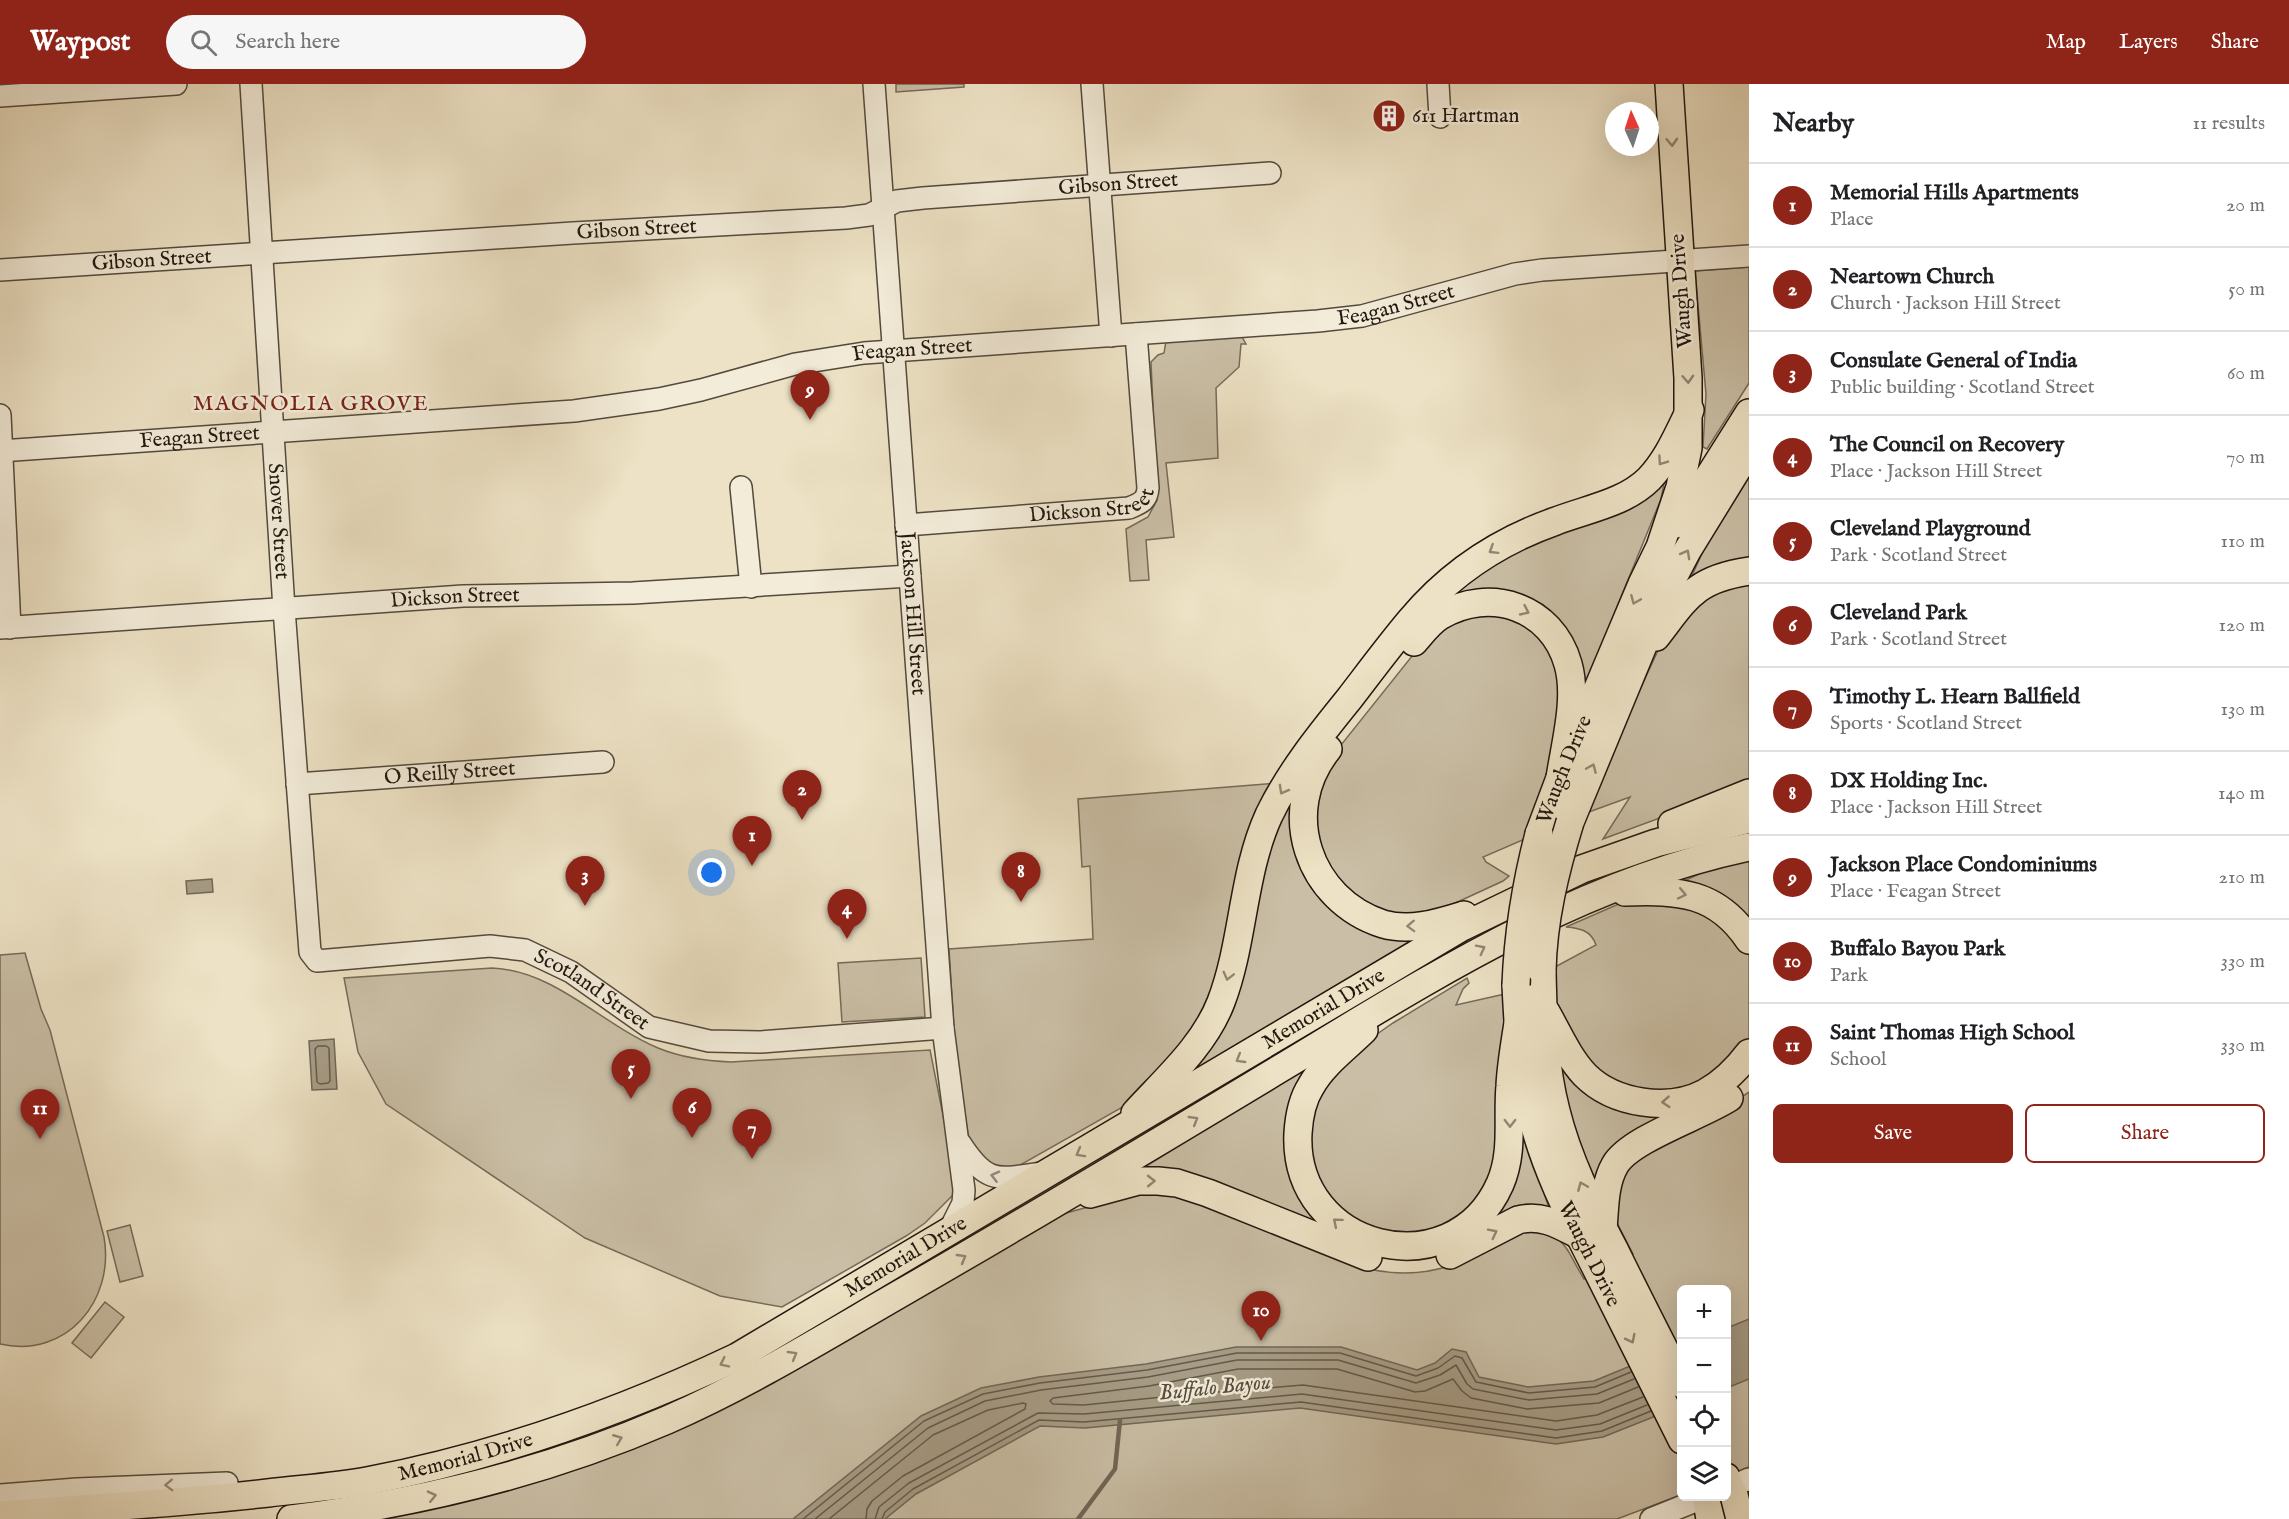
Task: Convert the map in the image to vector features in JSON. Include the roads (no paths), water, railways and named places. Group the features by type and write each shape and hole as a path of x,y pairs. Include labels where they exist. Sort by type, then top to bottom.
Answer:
{"main road":[{"name":"Waugh Drive","path":"1669,84 1690,410 1688,448 1680,487 1660,547 1642,584 1560,778 1539,834 1526,889 1520,928 1516,985 1524,1078 1532,1117 1560,1198 1593,1238 1677,1376"},
{"path":"1114,1134 1184,1059 1211,1022 1227,981 1253,863 1269,817 1286,783 1308,750 1411,619 1456,575 1503,544 1529,531 1631,493 1648,480 1665,458 1690,410"},
{"path":"1660,547 1703,486 1749,412"},
{"name":"Waugh Drive","path":"1677,1429 1593,1238 1582,1187 1556,1111 1548,1072 1542,1005 1544,931 1551,893 1570,822 1664,595 1687,551 1749,450"},
{"path":"1635,664 1686,599 1704,584 1726,574 1749,571"},
{"path":"1508,903 1432,924 1408,928 1383,924 1354,912 1331,893 1314,867 1305,838 1302,813 1306,790 1313,771 1323,754 1438,617 1474,603 1494,602 1515,607 1534,616 1553,631 1563,648 1569,666 1572,692 1560,778"},
{"path":"1582,869 1684,818 1749,794"},
{"name":"Memorial Drive","path":"0,1515 225,1498 367,1480 477,1456 558,1431 668,1390 737,1357 1462,927 1582,869 1656,843 1749,819"},
{"name":"Memorial Drive","path":"291,1519 405,1502 475,1486 548,1465 668,1420 746,1382 1054,1205 1476,952 1603,892 1666,869 1749,847"},
{"path":"1603,892 1666,890 1690,895 1710,903 1726,914 1749,940"},
{"path":"1394,1000 1320,1072 1311,1085 1303,1102 1297,1145 1301,1169 1314,1197 1332,1219 1351,1234 1375,1243 1402,1247 1426,1245 1450,1236 1472,1222 1488,1204 1507,1166 1510,1147 1510,1086 1518,1023"},
{"path":"1542,1005 1572,1059 1586,1076 1621,1097 1642,1102 1664,1103 1684,1100 1705,1093 1737,1068 1749,1053"},
{"path":"1054,1205 1138,1181 1158,1180 1177,1183 1208,1193 1368,1257 1399,1263 1448,1256 1528,1217 1551,1221 1593,1238 1615,1164 1644,1141 1713,1108 1734,1094 1749,1080"},
{"path":"227,1483 319,1479 367,1480"}],"street":[{"path":"0,96 176,84"},
{"name":"Snover Street","path":"251,84 284,609 312,957"},
{"name":"Jackson Hill Street","path":"874,84 944,1028 964,1190 963,1203 948,1233"},
{"path":"1092,84 1111,336"},
{"path":"1438,84 1440,117"},
{"name":"Gibson Street","path":"0,270 846,218 869,215 897,201 923,198 1269,173"},
{"name":"Feagan Street","path":"1,451 602,407 701,390 795,363 895,350 1362,316 1515,274 1749,256"},
{"name":"Dickson Street","path":"906,525 1129,508 1142,503 1148,497 1148,488 1136,334"},
{"path":"0,415 5,628"},
{"path":"741,487 751,587"},
{"name":"Dickson Street","path":"5,628 463,596 633,593 910,576"},
{"name":"O Reilly Street","path":"297,784 603,762"},
{"name":"Scotland Street","path":"312,957 317,961 490,946 525,950 571,972 649,1027 709,1041 760,1042 944,1028"},
{"name":"Jackson Hill Street","path":"959,1142 972,1162 989,1175 1004,1179 1046,1172"},
{"path":"0,1495 77,1489 227,1483"},
{"path":"1660,1518 1717,1501"}],"water":[{"path":"212,879 213,892 187,894 186,881"},
{"path":"334,1039 337,1089 312,1090 309,1041"},
{"path":"1749,1319 1749,1379 1731,1386 1731,1339 1731,1326"},
{"name":"Buffalo Bayou","path":"1236,1347 1341,1347 1417,1370 1435,1363 1452,1349 1466,1352 1479,1377 1528,1387 1594,1381 1677,1347 1677,1408 1603,1437 1556,1444 1300,1408 1085,1428 1040,1426 916,1494 885,1519 793,1519 921,1416 981,1388 1039,1377 1146,1364"}],"waterway":[{"path":"1078,1519 1115,1469 1120,1420"}],"place":[{"name":"611 Hartman","path":"1389,116"},
{"name":"Jackson Place Condominiums","path":"810,420"},
{"name":"Neartown Church","path":"802,820"},
{"name":"Memorial Hills Apartments","path":"752,866"},
{"name":"DX Holding Inc.","path":"1021,902"},
{"name":"Consulate General of India","path":"585,906"},
{"name":"The Council on Recovery","path":"847,939"},
{"name":"Cleveland Playground","path":"631,1099"},
{"name":"Cleveland Park","path":"692,1138"},
{"name":"Saint Thomas High School","path":"40,1139"},
{"name":"Timothy L. Hearn Ballfield","path":"752,1159"},
{"name":"Buffalo Bayou Park","path":"1261,1341"}],"district":[{"name":"MAGNOLIA GROVE","path":"311,404"}]}
